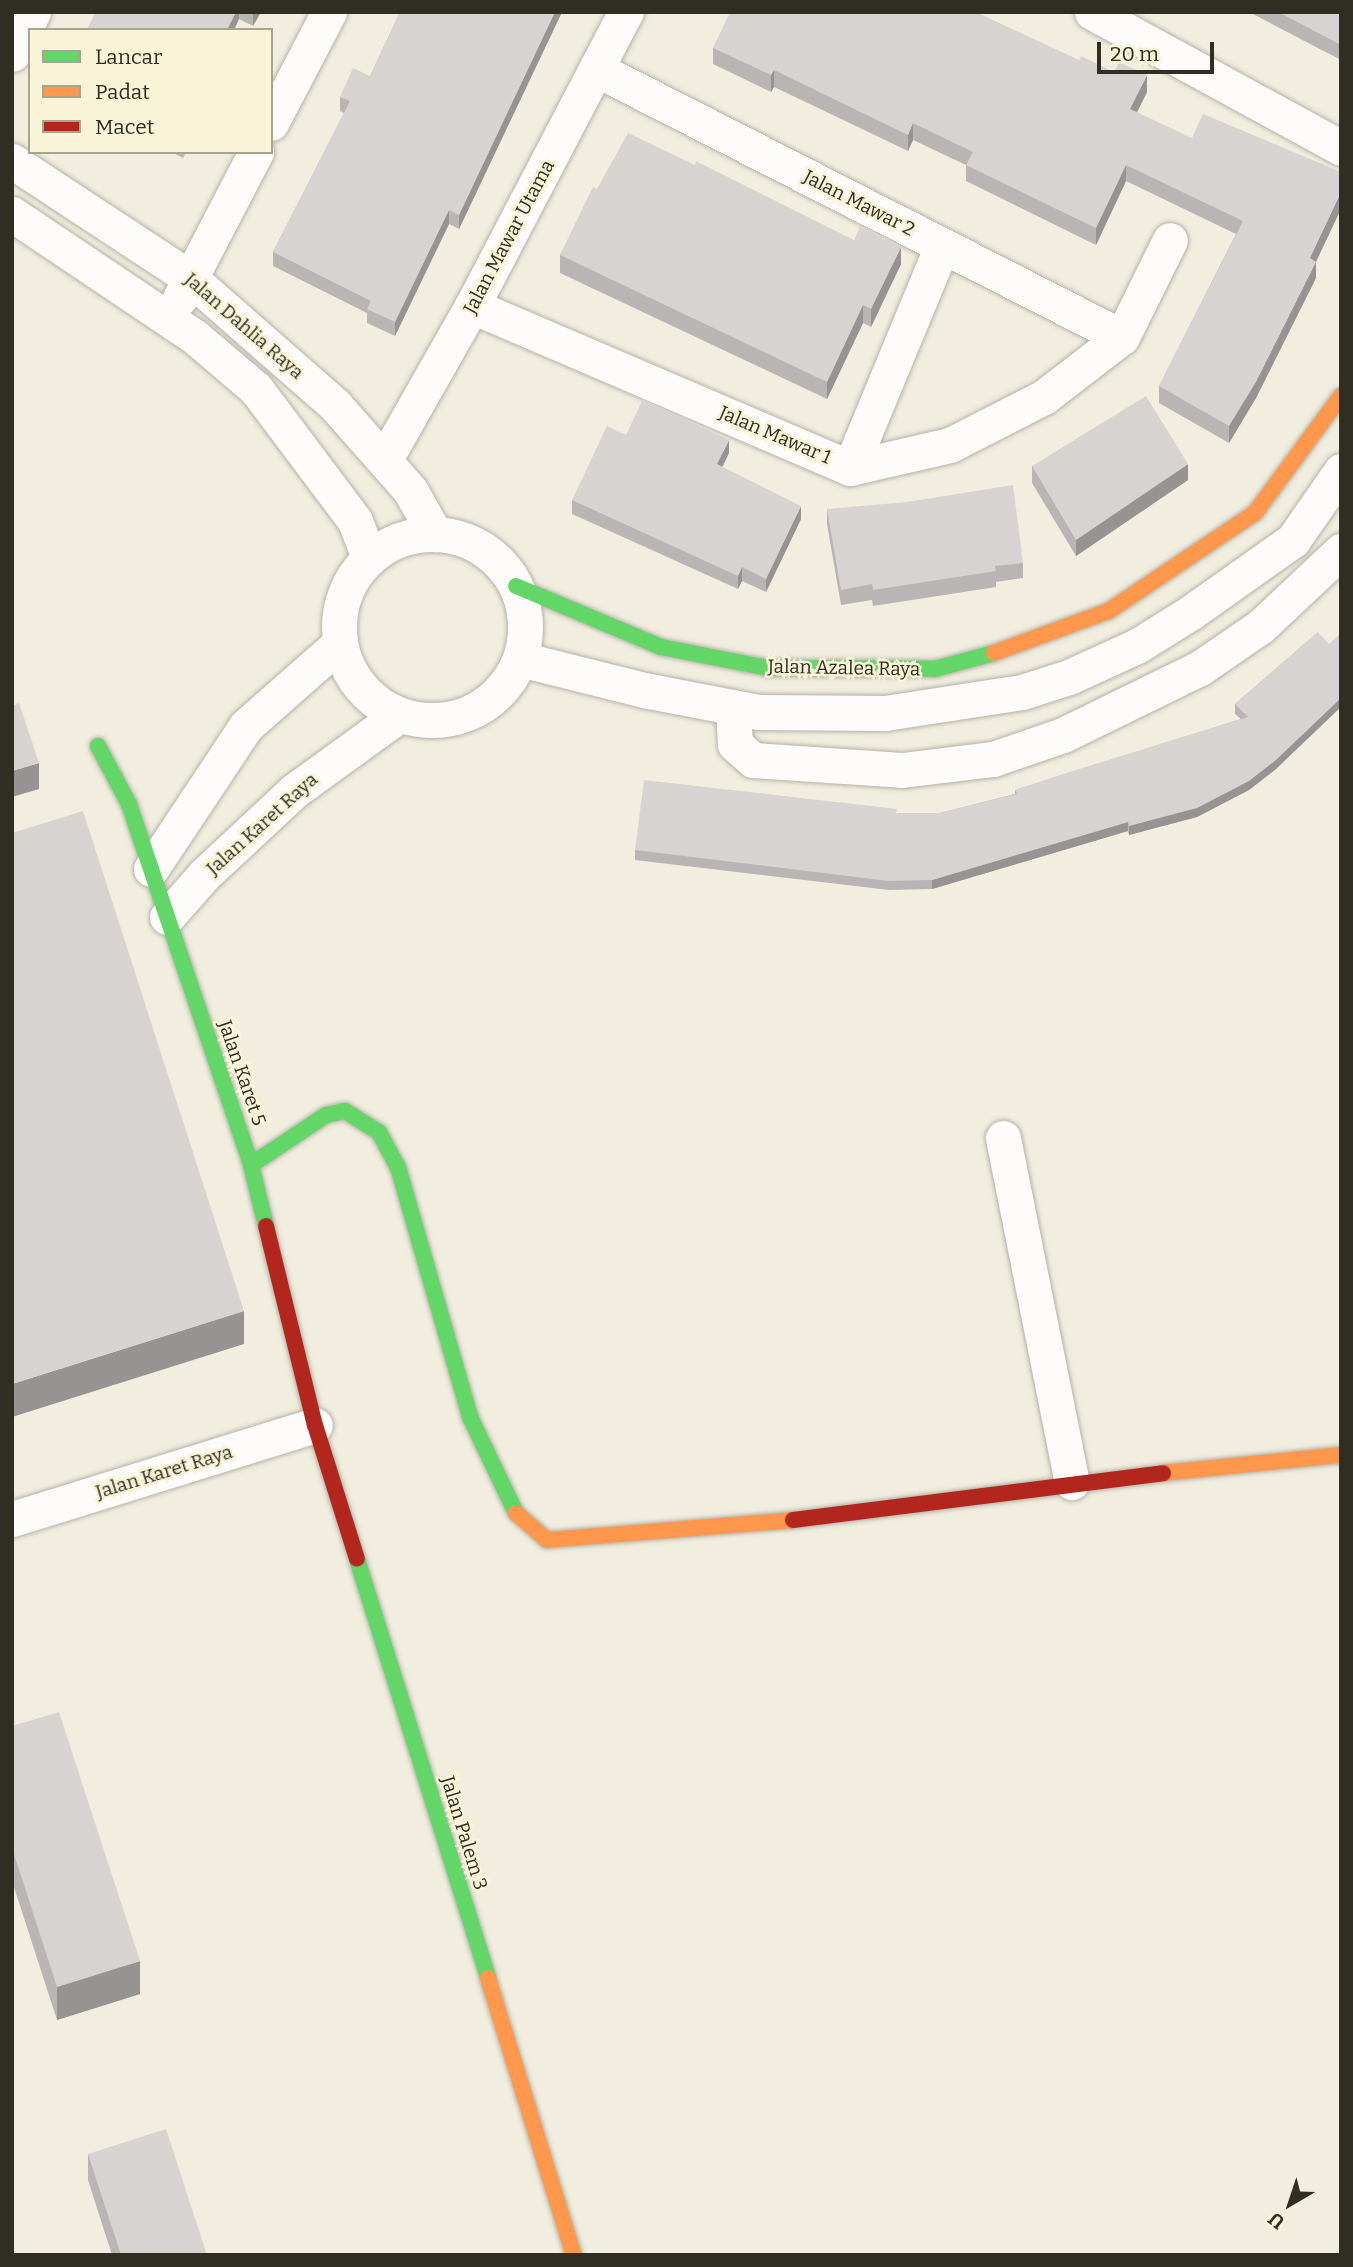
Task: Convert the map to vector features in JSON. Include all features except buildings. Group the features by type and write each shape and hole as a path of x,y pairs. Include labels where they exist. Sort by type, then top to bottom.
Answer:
{"street":[{"path":"12,54 33,12"},
{"path":"273,119 329,12"},
{"name":"Jalan Mawar Utama","path":"385,459 472,306 626,12"},
{"path":"1092,12 1341,148"},
{"name":"Jalan Mawar 2","path":"596,69 1122,337"},
{"path":"169,320 255,154"},
{"name":"Jalan Dahlia Raya","path":"12,161 190,278 335,405 385,459 435,534"},
{"name":"Jalan Dahlia Raya","path":"12,214 169,320 256,389 355,521 369,558"},
{"name":"Jalan Mawar 1","path":"472,306 850,468 950,445 999,423 1044,397 1122,337 1170,240"},
{"path":"850,468 942,246"},
{"name":"Jalan Azalea Raya","path":"516,586 661,647 718,661 768,668 935,669 1027,644 1109,611 1255,513 1341,397"},
{"name":"Jalan Azalea Raya","path":"520,659 733,707 885,713 1022,692 1069,677 1137,646 1293,540 1341,471"},
{"path":"733,707 735,744 752,760 902,770 993,759 1074,730 1200,668 1261,626 1336,566 1255,513"},
{"path":"435,534 482,549 502,565 516,586 525,634 520,659 493,699 472,712 435,720 399,715 359,686 340,643 343,597 369,558 410,536 435,534"},
{"path":"151,869 246,726 340,643"},
{"name":"Jalan Karet Raya","path":"167,917 204,875 294,791 399,715"},
{"name":"Jalan Karet 5","path":"98,746 129,804 250,1165 315,1425"},
{"path":"250,1165 326,1115 345,1111 379,1132 398,1167 470,1417 517,1516 547,1540 588,1540 789,1521 1072,1482 1341,1455"},
{"path":"1003,1138 1072,1482"},
{"name":"Jalan Karet Raya","path":"12,1519 315,1425"},
{"name":"Jalan Palem 3","path":"315,1425 574,2255"}],"traffic: fast":[{"path":"516,586 661,647 768,668 935,669 994,653"},
{"path":"98,746 129,804 251,1165 266,1226"},
{"path":"251,1165 326,1115 345,1111 379,1132 398,1167 470,1417 516,1513"},
{"path":"357,1559 488,1978"}],"traffic: slow":[{"path":"994,653 1109,611 1255,513 1341,396"},
{"path":"1163,1473 1341,1455"},
{"path":"516,1513 547,1540 793,1520"},
{"path":"488,1978 574,2255"}],"traffic: jam":[{"path":"266,1226 315,1425 357,1559"},
{"path":"793,1520 1163,1473"}]}
